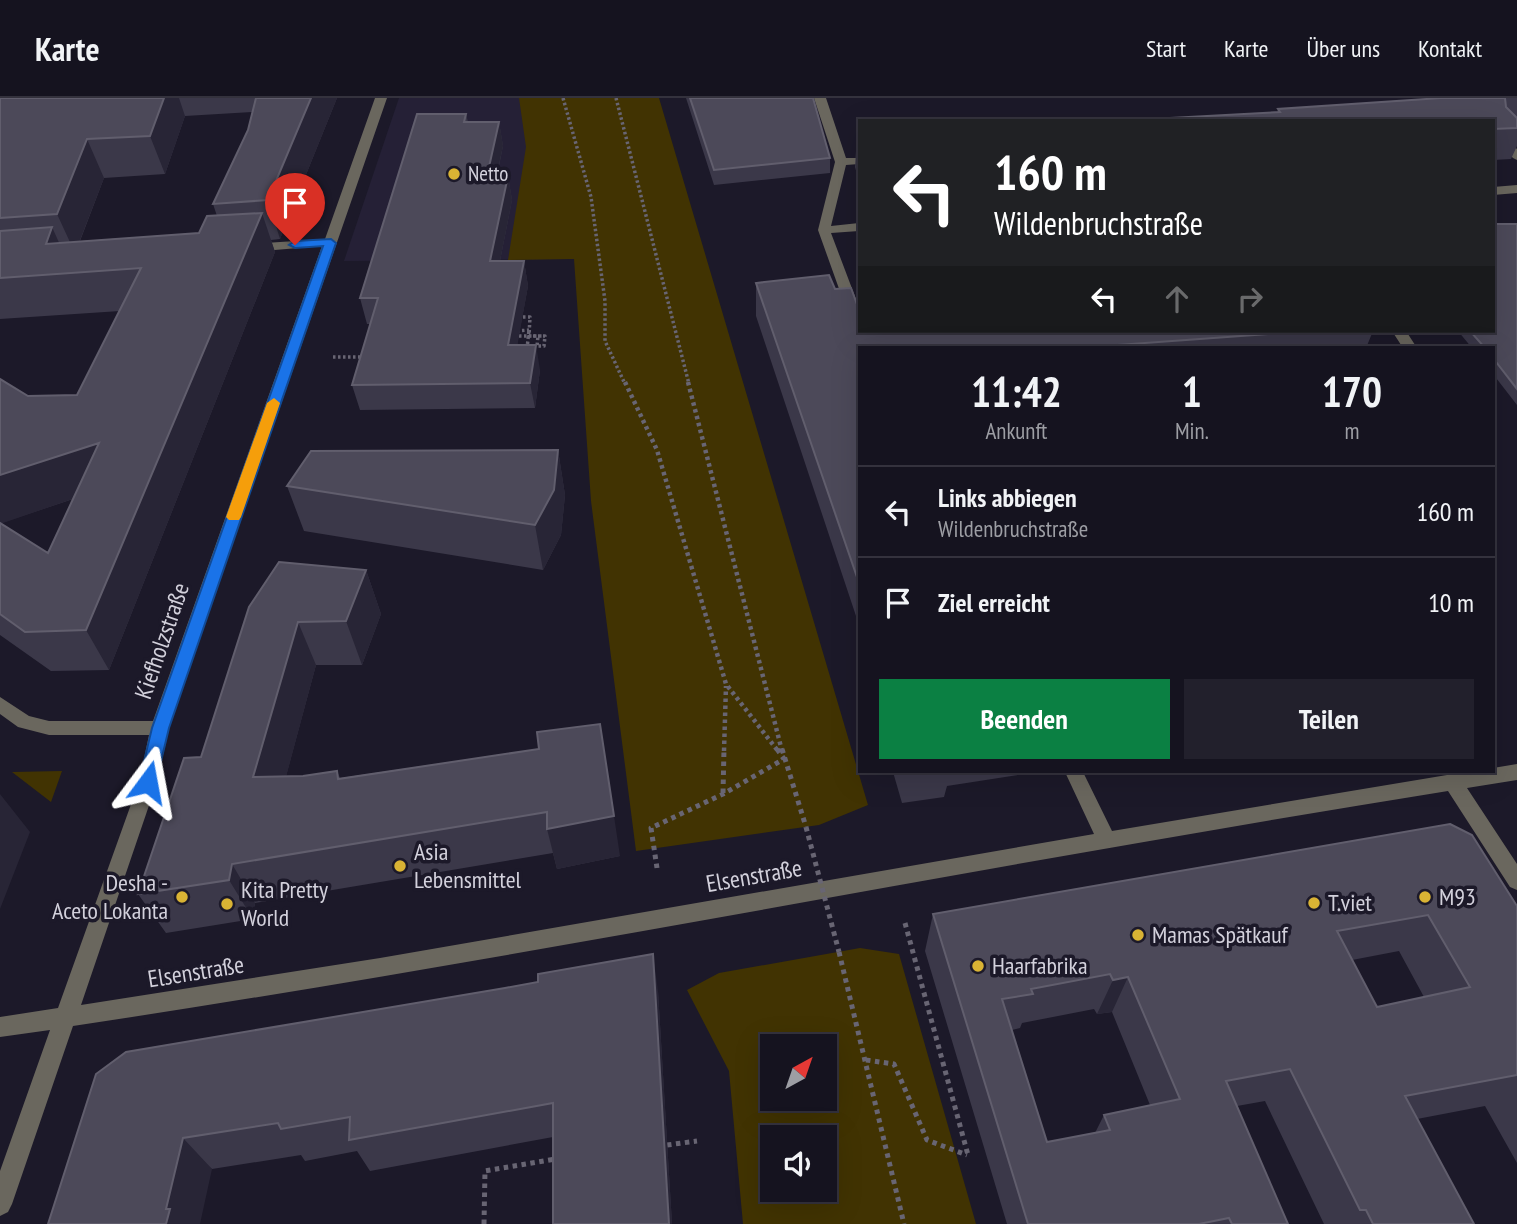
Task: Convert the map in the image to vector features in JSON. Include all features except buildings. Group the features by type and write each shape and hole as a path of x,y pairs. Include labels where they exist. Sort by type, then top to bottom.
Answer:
{"street":[{"name":"Kiefholzstraße","path":"0,1204 148,782 160,728 381,98"},
{"path":"820,98 841,162 824,230 858,322"},
{"path":"1495,132 1517,156"},
{"path":"841,162 858,161"},
{"path":"1495,191 1517,189"},
{"path":"824,230 858,227"},
{"path":"240,249 331,243"},
{"path":"0,704 24,722 49,729 160,728"},
{"name":"Elsenstraße","path":"0,1027 181,1002 1517,772"},
{"path":"1074,773 1107,841"},
{"path":"1453,782 1517,881"}],"path":[{"path":"564,98 591,197 605,301 605,341 657,450 726,684 723,794"},
{"path":"616,98 784,759 806,827 839,952 904,1224"},
{"path":"523,317 530,317 526,359"},
{"path":"529,330 518,330 504,337 545,336"},
{"path":"529,336 545,336"},
{"path":"538,336 537,346 544,346 545,336"},
{"path":"333,357 367,357"},
{"path":"726,684 784,759"},
{"path":"657,868 651,828 723,794 784,759"},
{"path":"866,1060 894,1064 927,1140 968,1155 905,923"},
{"path":"667,1145 697,1141"},
{"path":"484,1224 485,1171 563,1158"}],"shaded area":[{"path":"399,98 543,98 574,259 344,261"},
{"path":"519,98 659,98 868,805 819,825 636,851 591,501 574,259 508,260 526,147"},
{"path":"62,771 51,802 12,772"},
{"path":"860,948 899,954 976,1224 743,1224 729,1071 687,990 719,973"}],"slow traffic":[{"path":"234,517 274,403"}],"place":[{"name":"Netto","path":"454,174"},
{"name":"Asia Lebensmittel","path":"400,866"},
{"name":"Desha - Aceto Lokanta","path":"182,897"},
{"name":"M93","path":"1425,897"},
{"name":"T.viet","path":"1314,903"},
{"name":"Kita Pretty World","path":"227,904"},
{"name":"Mamas Spätkauf","path":"1138,935"},
{"name":"Haarfabrika","path":"978,966"}],"route":[{"path":"148,782 160,728 331,243 295,245"}]}
